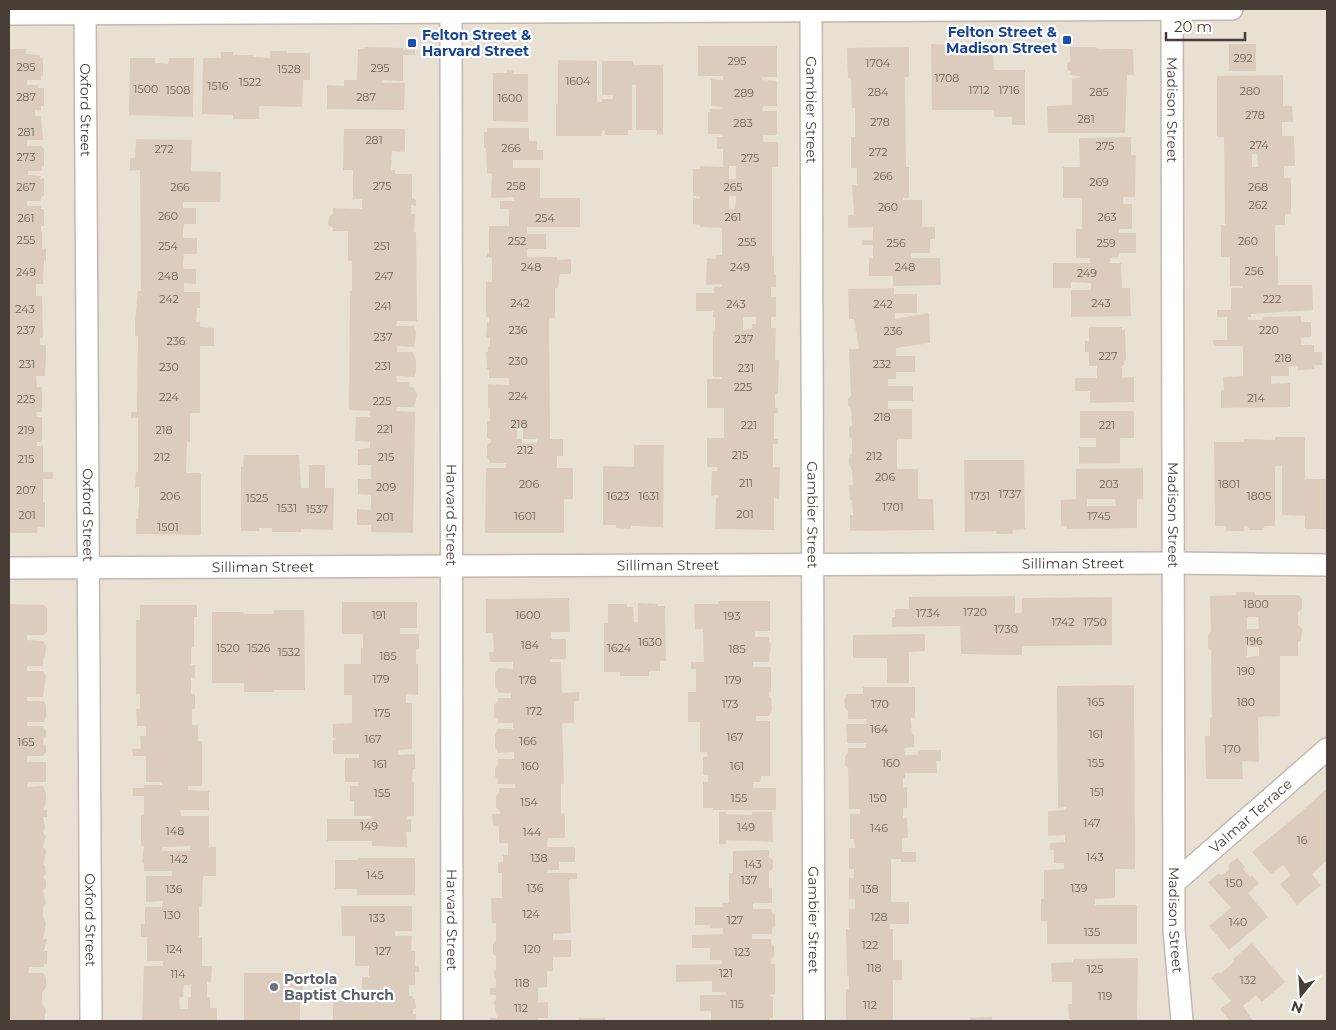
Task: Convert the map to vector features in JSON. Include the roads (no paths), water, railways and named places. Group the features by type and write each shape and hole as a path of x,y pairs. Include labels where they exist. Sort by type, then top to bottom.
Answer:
{"street":[{"name":"Madison Street","path":"1172,9 1174,930 1182,1021"},
{"path":"9,14 85,11 1232,9"},
{"name":"Harvard Street","path":"451,10 452,1021"},
{"name":"Gambier Street","path":"811,10 814,1021"},
{"name":"Oxford Street","path":"85,11 92,1021"},
{"name":"Silliman Street","path":"9,568 1174,563 1327,565"},
{"name":"Valmar Terrace","path":"1174,882 1327,749"}],"place":[{"name":"Felton Street & Madison Street","path":"1067,40"},
{"name":"Felton Street & Harvard Street","path":"412,43"},
{"name":"Portola Baptist Church","path":"274,987"}]}
